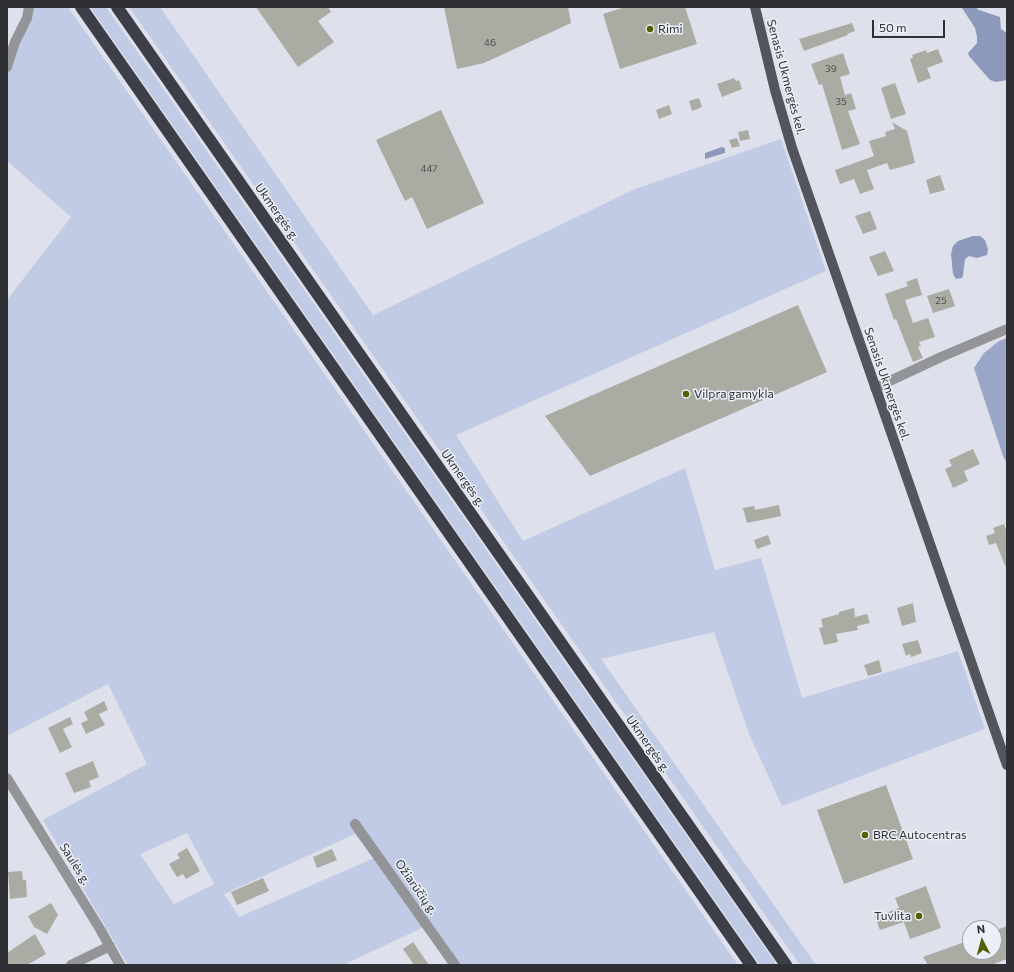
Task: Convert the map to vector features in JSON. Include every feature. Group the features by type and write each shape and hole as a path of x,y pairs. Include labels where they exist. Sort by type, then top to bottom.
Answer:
{"highway":[{"path":"81,7 751,965"},
{"name":"Ukmergės g.","path":"117,7 786,965"},
{"path":"772,945 792,960 796,965"}],"main road":[{"name":"Senasis Ukmergės kel.","path":"755,7 775,90 792,148 1007,765"}],"street":[{"path":"7,67 15,42 27,18 29,7"},
{"path":"875,388 941,357 1007,329"},
{"name":"Saulės g.","path":"7,778 110,946 120,965"},
{"name":"Ožiarūčių g.","path":"355,824 456,965"},
{"path":"71,965 110,946"}],"shaded area":[{"path":"28,7 68,7 738,965 448,965 424,927 343,965 128,965 43,820 147,764 108,684 7,736 7,300 71,217 7,161 7,61","holes":["187,833 214,884 174,904 140,854","355,834 374,858 239,917 224,894"]},
{"path":"90,7 106,7 777,965 760,965"},
{"path":"129,7 160,7 373,315 635,189 781,139 826,271 456,435 523,541 685,468 715,570 761,558 802,698 958,651 985,729 782,806 749,734 714,632 601,659 816,965 800,965"},
{"path":"975,7 979,10 1000,17 1001,29 1007,33 1007,80 996,82 990,80 969,56 968,53 977,43 977,37 975,28 962,8"},
{"path":"722,147 725,148 725,153 705,159 705,153"},
{"path":"973,236 980,236 985,240 988,249 987,255 977,258 969,256 965,259 962,278 956,279 953,274 951,254 953,246 958,241"},
{"path":"1007,338 1007,464 974,368 984,353 999,341"}],"building":[{"path":"256,7 328,7 331,12 318,21 334,42 298,67"},
{"path":"444,7 568,7 571,23 484,63 457,69"},
{"name":"Rimi","path":"625,7 685,7 697,44 620,69 603,14"},
{"path":"852,23 855,31 804,51 799,39"},
{"path":"938,49 943,62 927,68 931,78 918,83 910,59 913,58 912,55 926,50 927,53"},
{"path":"843,53 850,74 840,77 845,95 851,93 856,109 848,111 860,144 842,150 822,84 819,85 811,64"},
{"path":"734,78 736,81 739,80 742,89 722,97 717,84"},
{"path":"895,83 906,114 891,119 881,88"},
{"path":"699,98 702,107 692,111 689,101"},
{"path":"669,105 672,114 659,119 656,110"},
{"path":"441,110 484,203 427,229 412,197 405,201 376,140"},
{"path":"892,122 907,131 915,163 890,170 887,163 867,170 874,189 860,194 854,179 840,184 835,170 874,156 869,141 886,136 885,132 895,129"},
{"path":"748,130 750,139 740,141 738,132"},
{"path":"737,138 740,146 732,148 729,140"},
{"path":"940,175 945,190 930,194 926,180"},
{"path":"870,211 877,229 863,234 855,216"},
{"path":"885,251 894,271 878,276 869,257"},
{"path":"917,278 922,295 905,300 913,323 928,318 935,337 919,342 921,346 918,347 923,358 913,362 896,319 894,320 885,294 908,286 906,282"},
{"path":"949,289 955,306 933,313 927,296"},
{"name":"Vilpra gamykla","path":"798,305 827,372 590,476 545,416"},
{"path":"973,449 980,464 964,471 968,481 953,488 945,469 952,466 949,460"},
{"path":"779,505 781,516 747,523 743,508 754,506 755,510"},
{"path":"1004,524 1007,533 1006,568 996,543 989,545 986,536 995,533 993,528"},
{"path":"768,535 771,544 757,549 754,540"},
{"path":"913,603 916,622 902,626 897,608"},
{"path":"854,608 855,617 867,614 870,623 857,626 858,630 836,634 838,642 824,645 819,628 823,627 821,619"},
{"path":"918,640 922,653 911,657 910,654 906,656 902,644"},
{"path":"879,660 882,672 868,676 864,665"},
{"path":"104,701 108,710 99,714 105,725 86,734 81,723 88,720 84,712"},
{"path":"70,717 73,724 63,729 72,747 60,753 48,728"},
{"path":"93,761 99,777 89,781 91,787 74,793 65,773"},
{"name":"BRC Autocentras","path":"886,785 913,859 844,884 817,810"},
{"path":"187,848 200,871 186,879 183,874 177,877 169,864 180,858 177,854"},
{"path":"332,849 337,860 317,868 313,857"},
{"path":"22,871 23,880 26,880 27,897 10,899 8,872"},
{"path":"263,878 269,891 237,905 231,892"},
{"name":"Tuvlita","path":"926,886 941,928 910,939 904,922 880,930 875,917 899,908 895,898"},
{"path":"51,903 58,915 47,934 34,927 28,916"},
{"path":"1007,926 1007,959 991,965 928,965 923,957 962,943 962,960 1002,960 1002,928"},
{"path":"35,934 46,954 27,965 7,965 7,953"},
{"path":"413,942 429,965 414,965 403,949"}],"place":[{"name":"Rimi","path":"650,29"},
{"name":"Vilpra gamykla","path":"686,394"},
{"name":"BRC Autocentras","path":"865,835"},
{"name":"Tuvlita","path":"919,916"}]}
